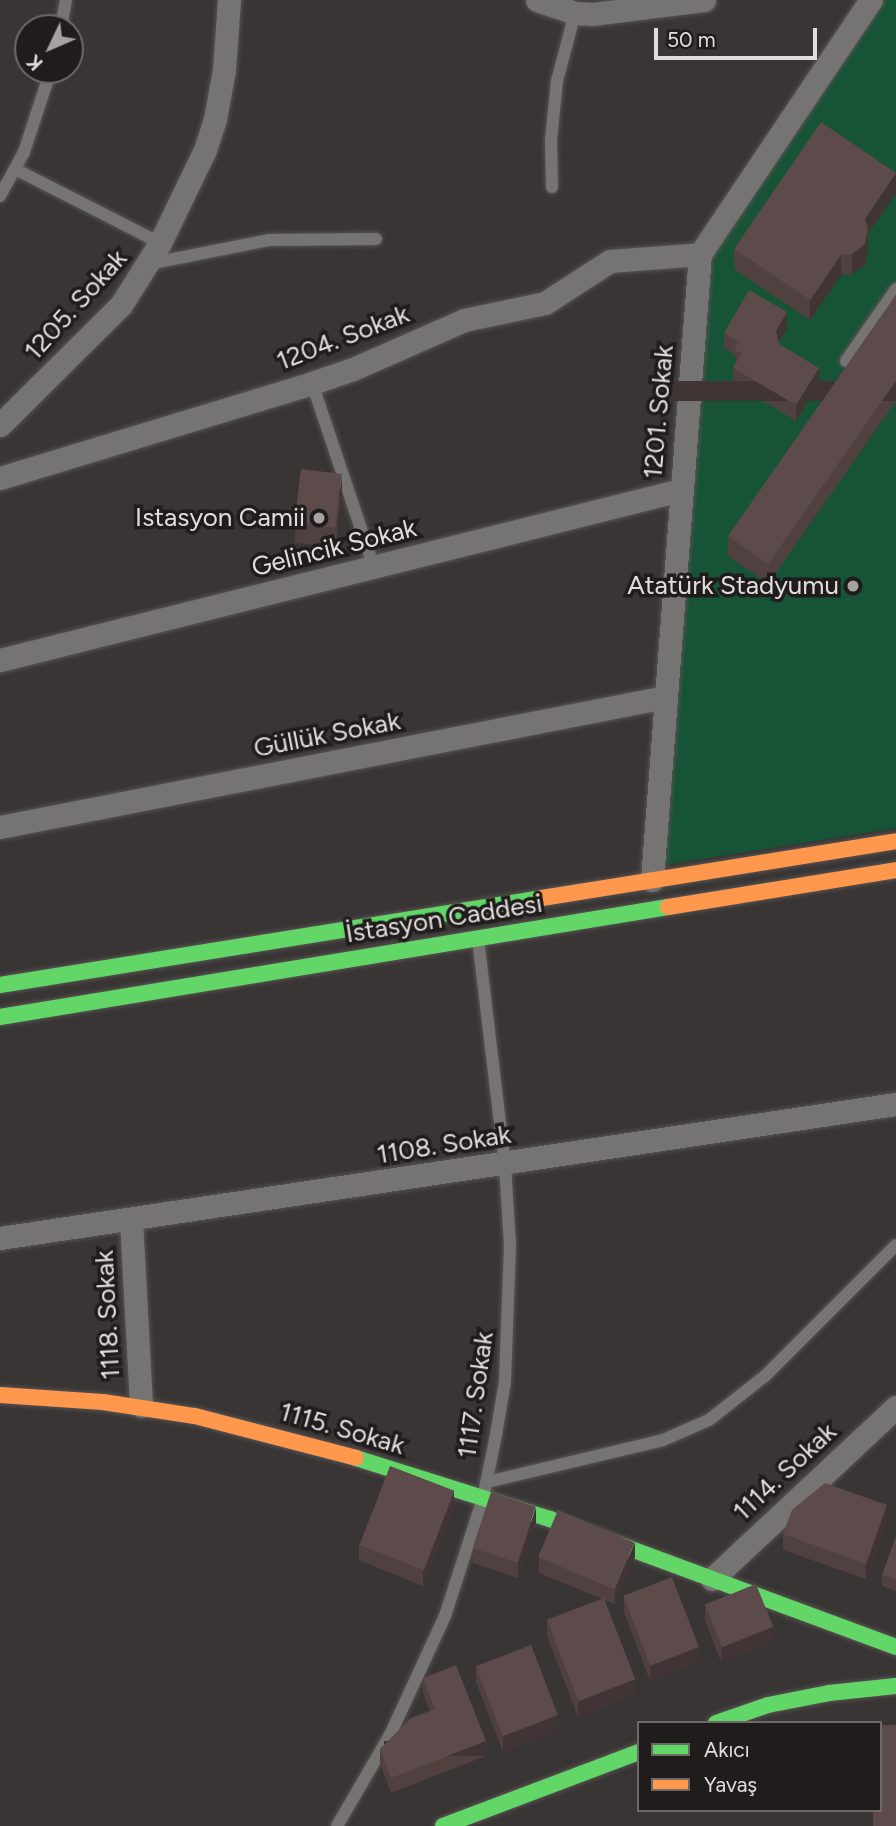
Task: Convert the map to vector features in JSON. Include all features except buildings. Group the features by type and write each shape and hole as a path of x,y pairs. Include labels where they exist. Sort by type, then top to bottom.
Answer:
{"main road":[{"name":"İstasyon Caddesi","path":"0,985 896,841"},
{"name":"İstasyon Caddesi","path":"0,1017 896,870"},
{"name":"1115. Sokak","path":"0,1395 141,1406 251,1429 485,1490 712,1579 896,1647"},
{"path":"722,1721 768,1705 829,1693 896,1686"},
{"path":"443,1826 637,1753"}],"street":[{"path":"148,264 205,150 215,119 224,70 229,0"},
{"path":"537,0 575,13 620,13 704,0"},
{"name":"1201. Sokak","path":"652,880 700,254 871,0"},
{"name":"1204. Sokak","path":"0,478 312,383 353,369 464,320 545,303 610,261 700,254"},
{"name":"1205. Sokak","path":"0,425 94,335 121,304 148,264"},
{"name":"Gelincik Sokak","path":"0,660 681,490"},
{"name":"Güllük Sokak","path":"0,827 664,697"},
{"name":"1108. Sokak","path":"0,1238 505,1165 896,1104"},
{"name":"1118. Sokak","path":"131,1220 141,1406"},
{"name":"1114. Sokak","path":"712,1579 896,1407"}],"lane":[{"path":"552,187 555,92 575,13"},
{"path":"0,196 32,130 47,84"},
{"path":"15,169 160,243"},
{"name":"1205. Sokak","path":"148,264 269,240 376,239"},
{"path":"846,362 896,289"},
{"path":"312,383 374,567"},
{"name":"1117. Sokak","path":"337,1826 421,1674 445,1616 485,1490 505,1381 510,1245 505,1165 478,938"},
{"path":"485,1490 663,1440 709,1420 765,1376 896,1245"}],"green space":[{"path":"880,0 896,0 896,828 665,865 709,257"}],"traffic: fast":[{"path":"0,985 542,898"},
{"path":"0,1017 668,907"},
{"path":"356,1458 550,1519 896,1647"},
{"path":"722,1721 768,1705 829,1693 896,1686"},
{"path":"443,1826 637,1753"}],"traffic: slow":[{"path":"542,898 896,841"},
{"path":"668,907 896,870"},
{"path":"0,1395 103,1402 195,1416 356,1458"}],"place":[{"name":"Istasyon Camii","path":"319,518"},
{"name":"Atatürk Stadyumu","path":"853,586"}]}
